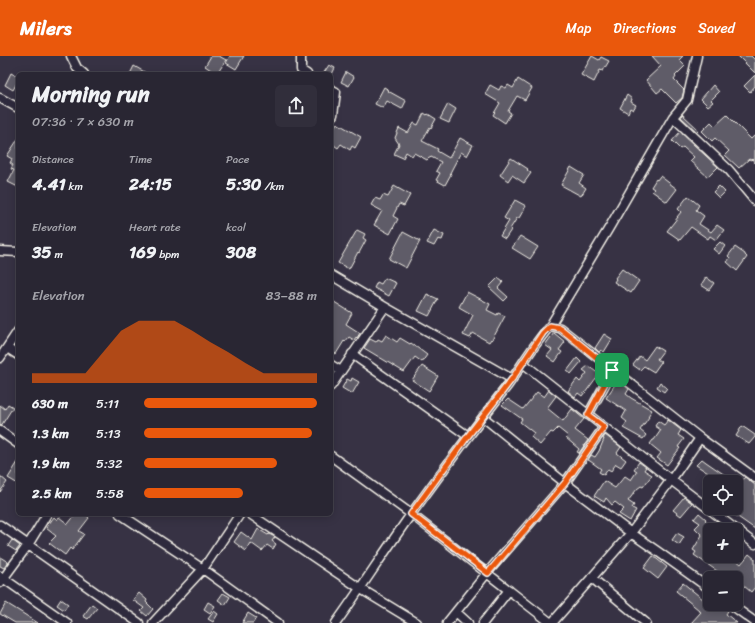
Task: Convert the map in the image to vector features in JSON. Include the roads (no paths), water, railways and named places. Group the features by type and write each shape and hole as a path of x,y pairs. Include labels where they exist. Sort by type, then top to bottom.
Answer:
{"street":[{"path":"72,56 77,68 82,72"},
{"path":"301,56 301,70 304,72"},
{"path":"336,623 361,589 411,514 512,379 543,333 550,326 609,228 673,116 687,100 697,56"},
{"path":"333,90 336,92 333,115"},
{"path":"0,98 16,107"},
{"path":"673,116 729,170 755,201"},
{"path":"0,251 16,252"},
{"path":"333,277 512,379"},
{"path":"333,383 385,308"},
{"path":"550,326 560,328 700,438 755,478"},
{"path":"0,358 16,334"},
{"path":"7,348 16,354"},
{"path":"352,354 468,436"},
{"path":"523,363 671,480 755,544"},
{"path":"333,365 341,371"},
{"path":"588,415 612,370"},
{"path":"483,417 565,483 631,533 703,584"},
{"path":"446,623 565,483 604,427"},
{"path":"0,431 16,443"},
{"path":"333,457 411,514 551,623 631,533 671,480 700,438"},
{"path":"46,516 28,545 1,579 67,623"},
{"path":"123,516 203,569 278,623"},
{"path":"153,623 203,569 239,516"},
{"path":"253,516 361,589 417,623"},
{"path":"0,525 140,623"},
{"path":"592,578 646,623"},
{"path":"483,623 510,590"},
{"path":"740,611 755,622"},
{"path":"456,612 468,623"}]}
